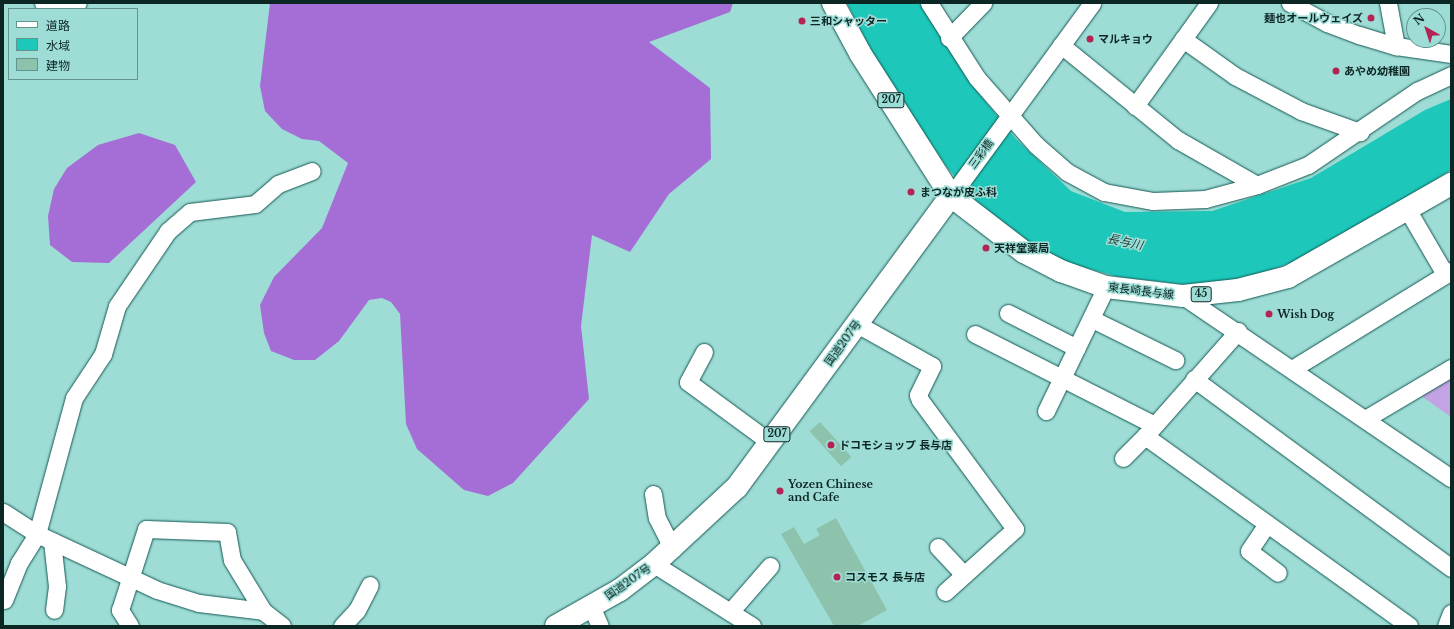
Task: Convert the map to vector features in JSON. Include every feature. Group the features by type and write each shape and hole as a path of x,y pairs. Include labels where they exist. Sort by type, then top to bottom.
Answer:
{"main road":[{"name":"207","path":"833,3 860,53 954,192"},
{"name":"東長崎長与線","path":"954,192 1024,252 1067,274 1106,287 1183,296 1238,290 1288,277 1451,184"},
{"name":"国道207号","path":"556,626 592,606 654,564 673,549 737,487 954,192"}],"street":[{"path":"43,3 52,7 78,3"},
{"path":"929,3 949,38 977,78 1008,118 1067,172 1104,192 1153,202 1205,199 1257,185 1308,166 1360,132 1417,91 1451,75"},
{"path":"949,38 983,3"},
{"name":"三彩橋","path":"954,192 1092,3"},
{"path":"1135,106 1209,3"},
{"path":"1290,3 1327,23 1396,46 1451,54"},
{"path":"1388,3 1396,46"},
{"path":"1183,39 1242,79 1301,110 1360,132"},
{"path":"1061,45 1178,140 1257,185"},
{"path":"54,610 58,586 44,538 74,398 103,354 117,306 168,231 190,212 255,204 278,184 312,171"},
{"path":"1292,369 1448,273 1407,209"},
{"path":"1046,410 1092,319 1106,287"},
{"path":"1183,296 1238,331 1451,478"},
{"path":"1008,313 1077,348"},
{"path":"1092,319 1175,360"},
{"path":"857,324 932,366 918,395 920,400 1015,529 945,592"},
{"path":"1123,458 1238,331"},
{"path":"975,334 1062,379 1149,431 1267,524 1409,626"},
{"path":"704,352 688,382 771,442"},
{"path":"1365,419 1451,368"},
{"path":"1194,379 1451,568"},
{"path":"653,494 657,518 673,549"},
{"path":"3,512 44,538 129,577 199,603 263,611"},
{"path":"1267,524 1249,551 1278,573"},
{"path":"130,626 120,610 129,577 146,529 227,532 232,560 263,611 282,626"},
{"path":"5,593 19,564 44,538"},
{"path":"938,547 964,575"},
{"path":"654,564 752,626"},
{"path":"730,612 770,566"},
{"path":"342,626 357,610 370,585"},
{"path":"592,606 600,626"},
{"path":"1446,626 1451,613"}],"shaded area":[{"path":"270,3 733,3 730,12 649,42 710,88 711,159 669,194 630,252 592,235 581,326 589,399 513,483 488,496 464,490 417,449 406,424 400,314 391,302 382,298 369,300 339,341 315,360 294,360 271,351 264,333 260,305 274,277 322,228 348,163 319,141 302,139 282,129 265,111 260,86"},
{"path":"139,133 175,145 196,182 109,263 72,262 50,245 48,216 54,189 67,168 98,145"},
{"path":"1451,374 1451,417 1420,395"}],"water":[{"name":"長与川","path":"847,3 920,3 977,91 1016,139 1071,191 1125,212 1212,211 1311,178 1425,110 1451,99 1451,170 1319,252 1253,277 1190,285 1119,277 1068,263 1010,232 971,196 946,166 877,62"}],"building":[{"name":"ドコモショップ 長与店","path":"820,422 851,457 841,466 810,431"},
{"name":"コスモス 長与店","path":"836,518 887,610 858,626 834,626 781,534 794,527 804,544 820,535 816,529"}],"place":[{"name":"麺也オールウェイズ","path":"1371,18"},
{"name":"三和シャッター","path":"802,21"},
{"name":"マルキョウ","path":"1090,39"},
{"name":"あやめ幼稚園","path":"1336,71"},
{"name":"まつなが皮ふ科","path":"911,192"},
{"name":"天祥堂薬局","path":"986,248"},
{"name":"Wish Dog","path":"1269,314"},
{"name":"ドコモショップ 長与店","path":"831,445"},
{"name":"Yozen Chinese and Cafe","path":"780,491"},
{"name":"コスモス 長与店","path":"837,577"}]}
